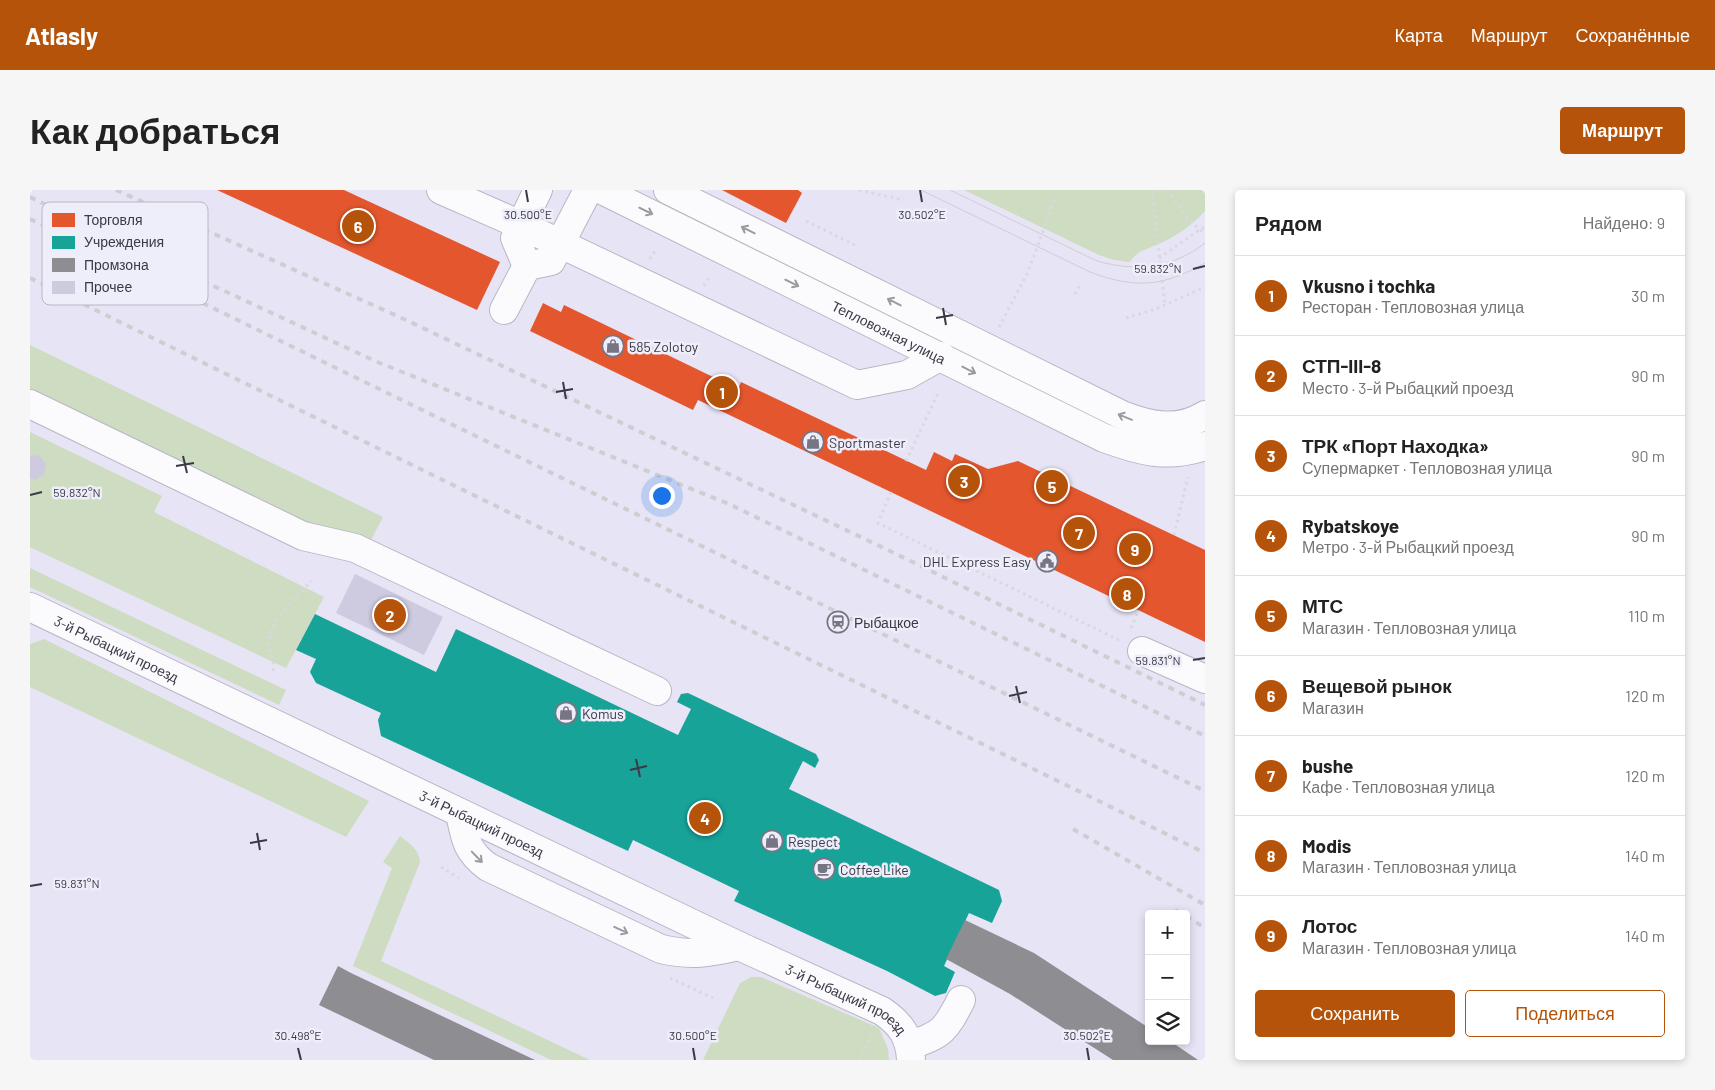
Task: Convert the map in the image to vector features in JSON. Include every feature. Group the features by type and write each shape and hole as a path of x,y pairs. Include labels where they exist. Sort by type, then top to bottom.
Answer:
{"street":[{"path":"441,190 560,243 857,385 907,375 941,356"},
{"path":"527,266 515,238 538,190"},
{"path":"527,266 550,261 588,190"},
{"name":"Тепловозная улица","path":"602,190 1104,438 1158,454 1192,458"},
{"name":"Тепловозная улица","path":"668,190 1122,416 1146,425 1172,426 1193,422 1205,415"},
{"path":"504,310 527,266"},
{"path":"30,404 303,536 355,548 657,691"},
{"name":"3-й Рыбацкий проезд","path":"30,607 739,946 882,1011 895,1020 905,1032 911,1053"},
{"path":"1142,651 1205,679"},
{"path":"460,813 466,842 474,857 488,867 661,949 680,954 702,954 739,946"},
{"path":"911,1053 943,1031 961,1000"}],"path":[{"path":"859,190 904,200"},
{"path":"999,328 1028,272 1058,190"},
{"path":"1152,190 1165,305"},
{"path":"1167,190 1188,219 1205,234"},
{"path":"806,221 855,245"},
{"path":"1159,258 1205,226"},
{"path":"1074,294 1081,283"},
{"path":"1126,318 1165,305 1205,287"},
{"path":"906,461 938,391"},
{"path":"1174,535 1192,458"},
{"path":"891,492 878,523 1097,629"},
{"path":"273,671 274,663 269,642 272,633 286,604 301,593 311,581"},
{"path":"860,1060 872,1033"}],"green space":[{"path":"964,190 1205,190 1205,211 1181,232 1137,254 1130,262 1114,260 1099,255"},
{"path":"30,345 383,517 371,540 351,532 339,538 30,390"},
{"path":"30,432 162,496 154,512 324,597 286,668 30,547"},
{"path":"30,568 286,690 279,705 30,587"},
{"path":"44,639 369,801 346,837 30,687 30,644"},
{"path":"400,836 416,850 420,862 381,961 590,1060 551,1060 353,966 392,868 383,862"},
{"path":"751,977 761,977 879,1028 888,1049 889,1060 703,1060 740,983"}],"building: Торговля":[{"path":"217,190 344,190 500,262 477,310"},
{"path":"722,190 798,190 802,193 786,223"},
{"path":"543,303 561,312 564,305 738,389 741,382 926,470 934,452 952,461 955,454 988,469 1018,461 1205,550 1205,642 698,400 693,410 530,331"}],"building: Учреждения":[{"path":"315,614 436,672 456,629 678,735 691,709 677,702 681,694 688,693 816,754 819,760 815,768 803,761 789,789 999,890 1002,901 992,923 969,913 944,966 955,972 946,993 935,996 887,971 734,901 739,891 633,840 628,851 381,736 378,720 381,713 316,683 310,672 316,659 296,650"}],"building: Промзона":[{"path":"965,920 1034,953 1145,1025 1145,1045 1176,1045 1198,1060 1113,1060 1010,994 946,959"},
{"path":"338,966 535,1060 434,1060 319,1005"}],"building: Прочее":[{"path":"30,456 40,456 46,464 44,475 35,480 30,478"},
{"path":"355,574 443,617 424,655 336,613"}],"tram line":[{"path":"921,190 1090,272 1121,281 1135,283 1162,281 1176,277 1205,263"},
{"path":"950,190 1097,261 1111,264 1140,267 1167,263 1192,252 1205,243"}],"railway":[{"path":"116,190 143,202"},
{"path":"30,197 42,203"},
{"path":"30,219 42,225"},
{"path":"208,231 404,319 890,551 1205,705"},
{"path":"30,278 42,284"},
{"path":"208,283 375,361 729,504 1205,736"},
{"path":"85,305 1205,853"},
{"path":"207,305 1205,791"},
{"path":"1073,829 1205,905"},
{"path":"1190,919 1205,928"}],"place":[{"name":"Вещевой рынок","path":"358,226"},
{"name":"585 Zolotoy","path":"613,346"},
{"name":"Vkusno i tochka","path":"722,392"},
{"name":"Sportmaster","path":"813,442"},
{"name":"ТРК «Порт Находка»","path":"964,481"},
{"name":"МТС","path":"1052,486"},
{"name":"bushe","path":"1079,533"},
{"name":"Лотос","path":"1135,549"},
{"name":"DHL Express Easy","path":"1047,561"},
{"name":"Modis","path":"1127,594"},
{"name":"СТП-III-8","path":"390,615"},
{"name":"Рыбацкое","path":"838,622"},
{"name":"Komus","path":"566,713"},
{"name":"Rybatskoye","path":"705,818"},
{"name":"Respect","path":"772,841"},
{"name":"Coffee Like","path":"824,869"}]}
